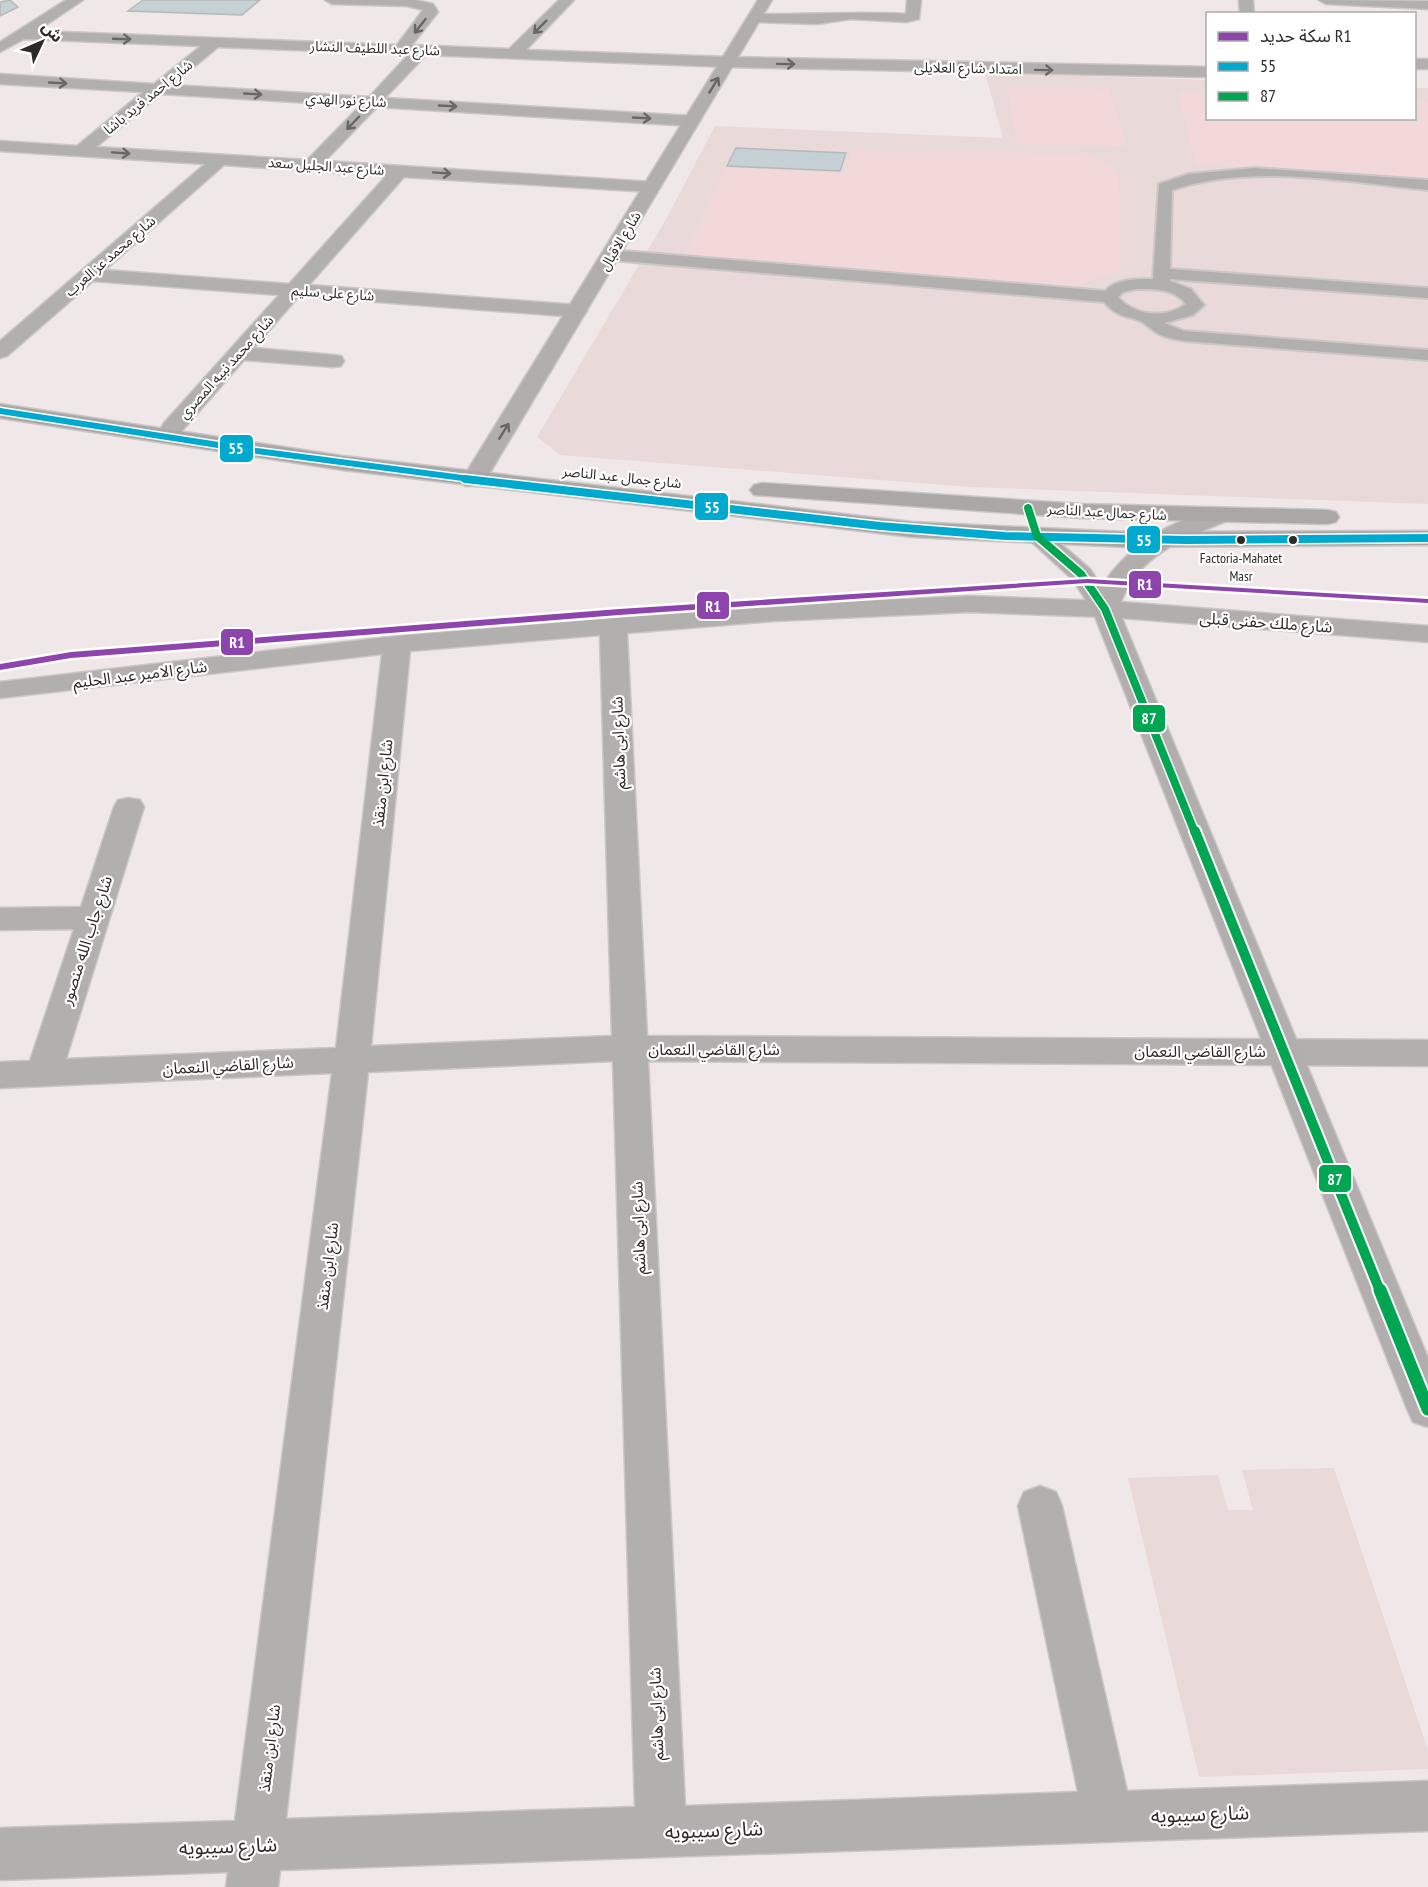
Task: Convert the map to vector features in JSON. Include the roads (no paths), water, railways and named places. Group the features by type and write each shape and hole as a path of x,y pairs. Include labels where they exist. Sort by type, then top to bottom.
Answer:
{"main road":[{"name":"شارع جمال عبد الناصر","path":"0,401 479,472 945,532 1159,540 1428,538"},
{"name":"شارع جمال عبد الناصر","path":"0,411 154,438 479,472 1028,508 1218,516 1428,519"},
{"path":"1028,508 1037,536"}],"street":[{"path":"0,48 23,29 76,0"},
{"path":"332,0 407,2 428,7 431,12 401,50"},
{"path":"513,54 567,0"},
{"name":"شارع الاقبال","path":"479,472 765,0"},
{"path":"754,18 817,20 850,15 870,22 914,16 914,0"},
{"path":"1326,0 1428,5"},
{"name":"شارع عبد اللطيف النشار","path":"23,29 215,42 728,62"},
{"name":"شارع احمد فريد باشا","path":"81,151 215,42"},
{"path":"312,165 422,50"},
{"name":"امتداد شارع العلايلى","path":"728,62 1206,72"},
{"name":"شارع نور الهدي","path":"0,79 692,121"},
{"name":"شارع عبد الجليل سعد","path":"0,146 652,187"},
{"path":"0,162 22,147"},
{"name":"شارع محمد عز العرب","path":"0,352 220,160"},
{"name":"شارع محمد نبيه المصري","path":"172,428 400,171"},
{"name":"شارع على سليم","path":"88,275 577,311"},
{"path":"240,353 333,362"},
{"path":"1105,609 1110,592 1129,563 1159,540 1218,516"},
{"path":"1037,536 1081,574 1105,609 1428,1409"},
{"name":"شارع الامير عبد الحليم","path":"0,690 397,644 773,613 969,604 1105,609"},
{"name":"شارع ملك حفنى قبلى","path":"1105,609 1428,634"},
{"name":"شارع ابى هاشم","path":"613,625 661,1832"},
{"name":"شارع ابن منقذ","path":"255,1866 352,1059 397,644"},
{"name":"شارع جاب الله منصور","path":"44,1073 129,807"},
{"path":"0,919 93,918"},
{"name":"شارع القاضي النعمان","path":"0,1075 631,1048 1428,1053"},
{"path":"1040,1506 1108,1817"},
{"name":"شارع سيبويه","path":"0,1854 255,1866 661,1832 1428,1806"}],"lane":[{"path":"1161,279 1164,187 1175,182 1232,174 1265,173 1428,185"},
{"path":"611,255 1109,297"},
{"path":"1109,297 1114,306 1130,314 1152,318 1173,317 1188,313 1195,305 1192,297 1161,279"},
{"path":"1109,297 1117,288 1161,279 1428,293"},
{"path":"1152,318 1154,325 1158,328 1184,336 1428,355"}],"rail line":[{"name":"R1","path":"0,667 71,655 619,612 1087,581 1428,601"}],"place":[{"name":"Factoria-Mahatet Masr","path":"1241,540"}]}
